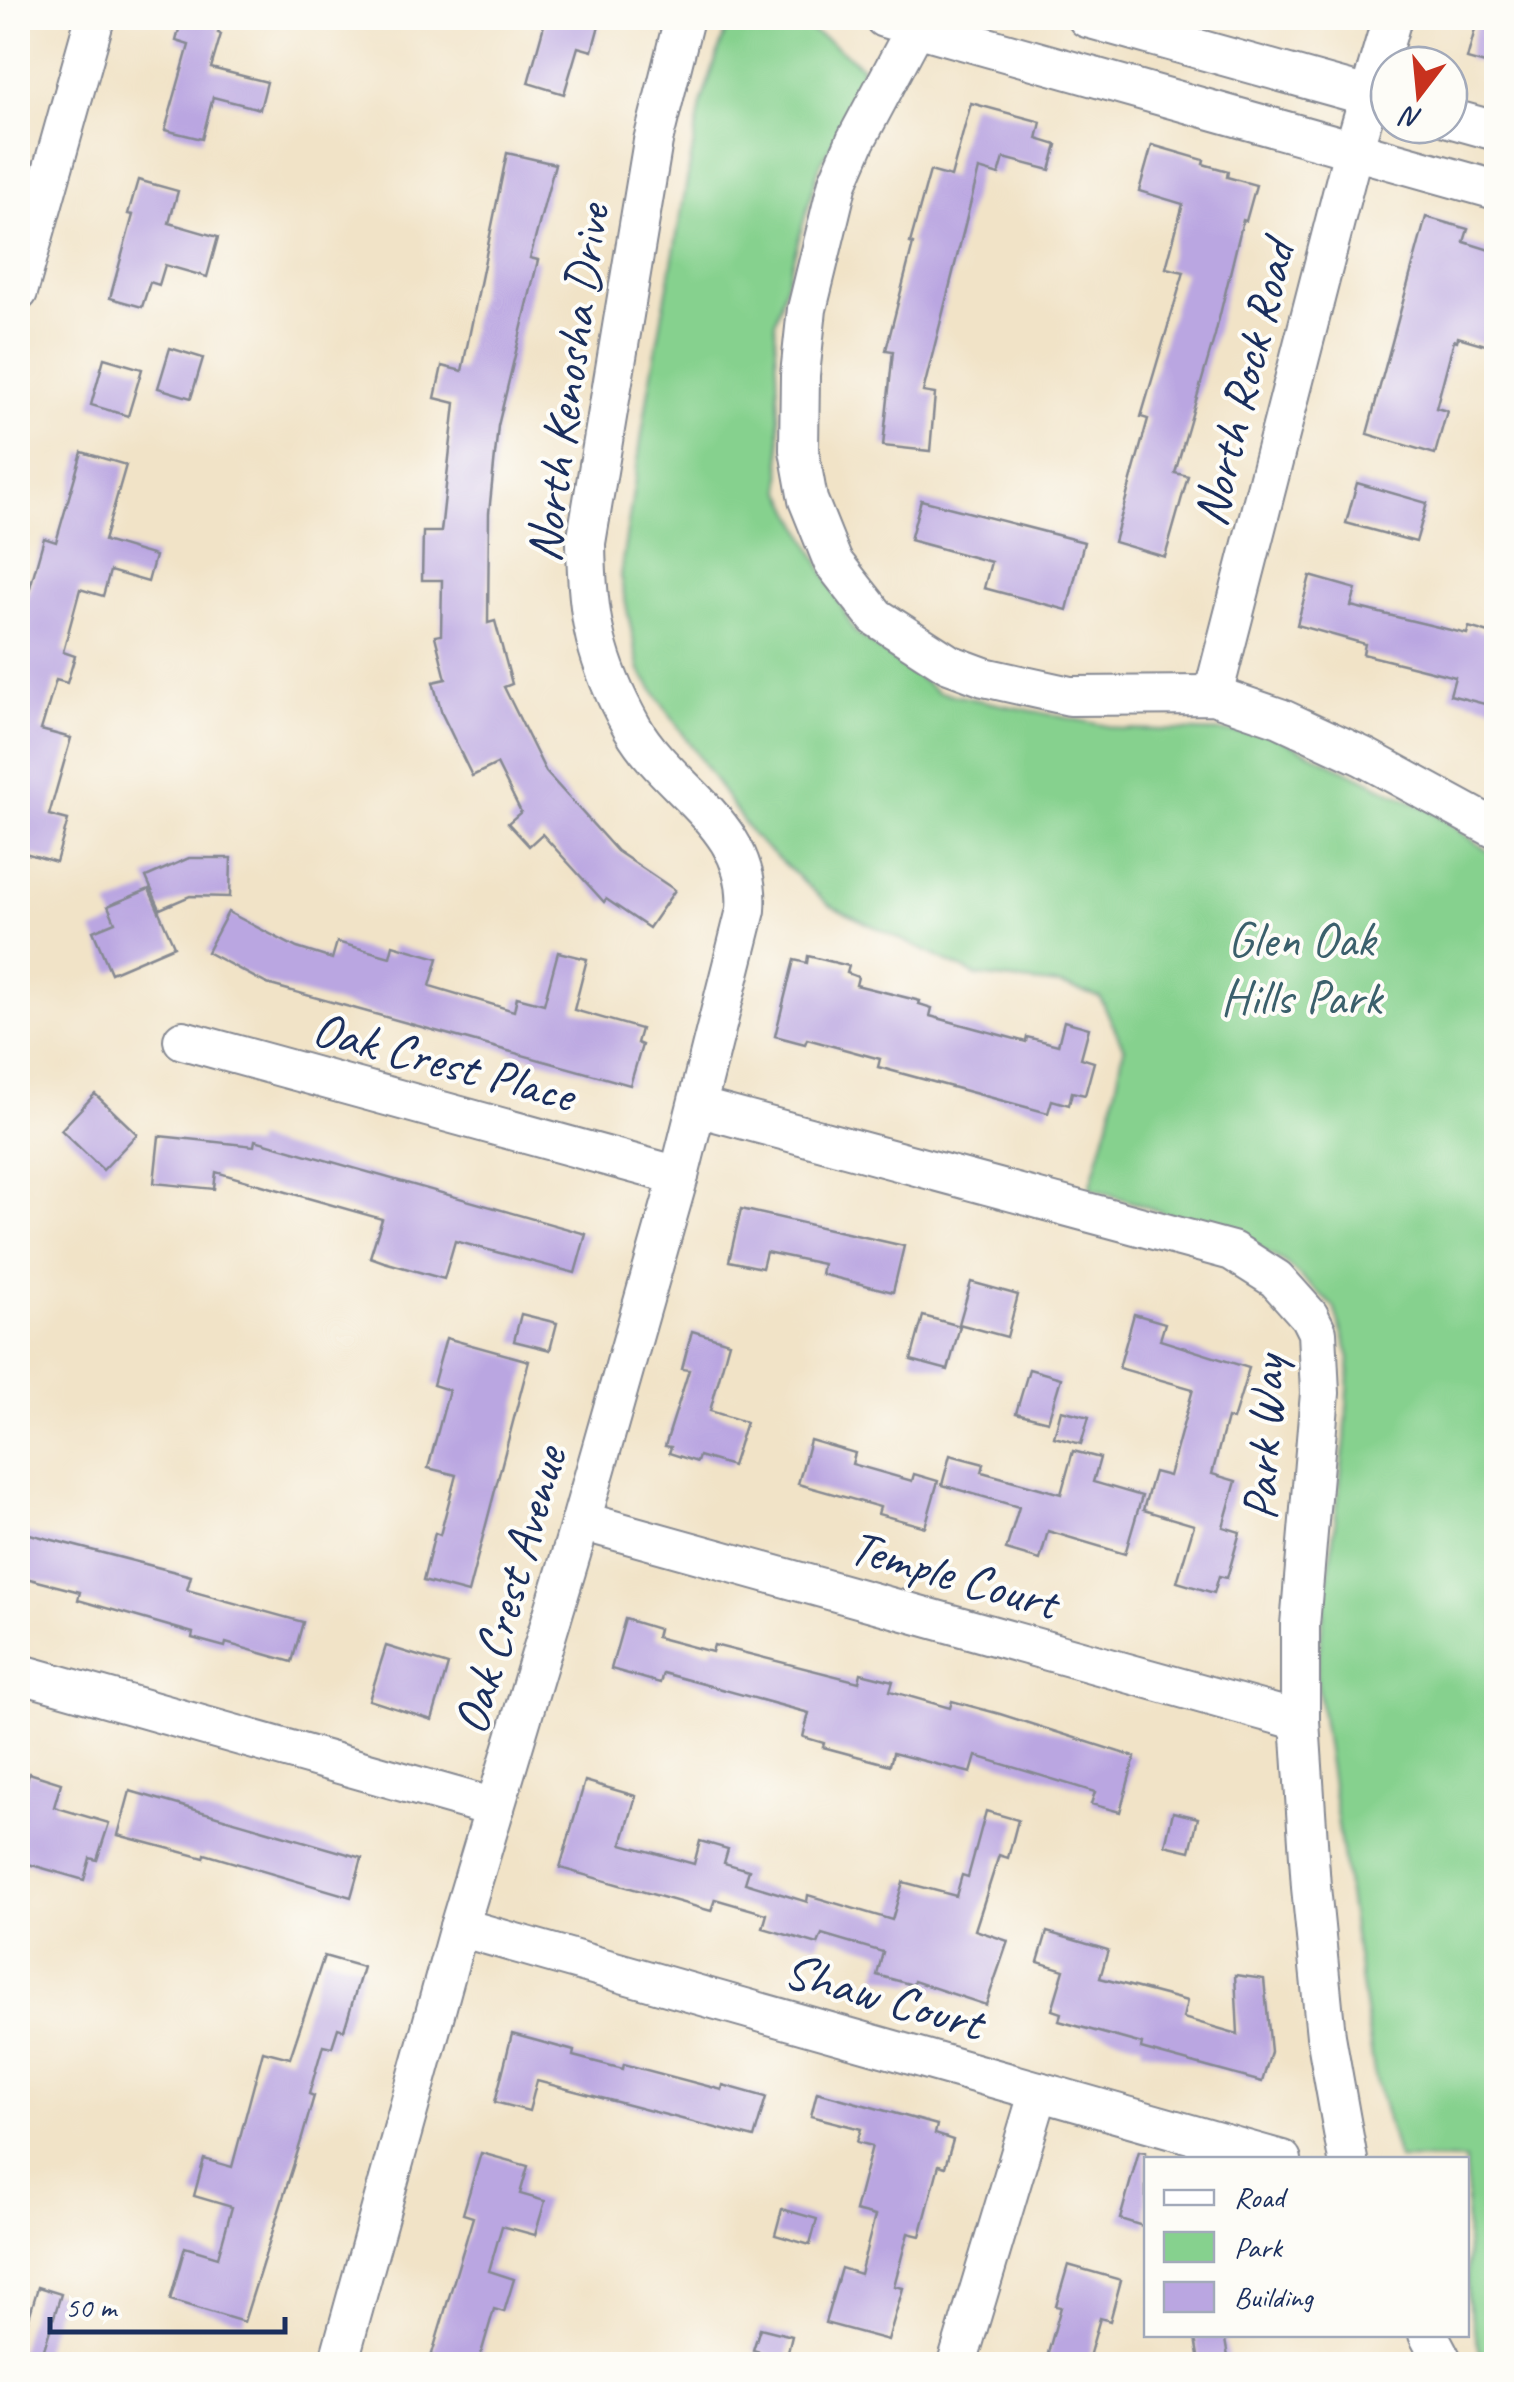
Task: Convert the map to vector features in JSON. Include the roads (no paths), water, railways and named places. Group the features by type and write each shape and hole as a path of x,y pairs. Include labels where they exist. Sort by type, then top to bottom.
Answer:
{"street":[{"path":"18,292 95,18"},
{"name":"North Kenosha Drive","path":"684,18 666,82 639,218 586,543 587,591 600,662 634,731 714,818 729,842"},
{"path":"1087,18 1369,97"},
{"name":"North Rock Road","path":"1388,45 1392,18"},
{"path":"1496,190 907,21 838,182 807,309 800,376 799,450 808,500 833,562 876,617 949,664 984,677 1070,696 1213,695 1280,718 1364,757 1496,829"},
{"name":"North Rock Road","path":"1213,695 1354,152 1369,121"},
{"path":"1469,124 1496,131"},
{"name":"Oak Crest Avenue","path":"338,2364 459,1927 679,1176 746,910 748,889 739,858 729,842"},
{"name":"Oak Crest Place","path":"183,1040 679,1176"},
{"name":"Park Way","path":"696,1107 1232,1251 1276,1279 1309,1316 1317,1332 1320,1393 1300,1625 1300,1722 1326,2036 1347,2157"},
{"name":"Temple Court","path":"581,1521 1300,1722"},
{"path":"18,1673 495,1808"},
{"name":"Shaw Court","path":"459,1927 1271,2157"},
{"path":"957,2364 1039,2091"},
{"path":"1430,2337 1444,2364"}],"park label":[{"name":"Glen Oak Hills Park","path":"1301,967"}]}
